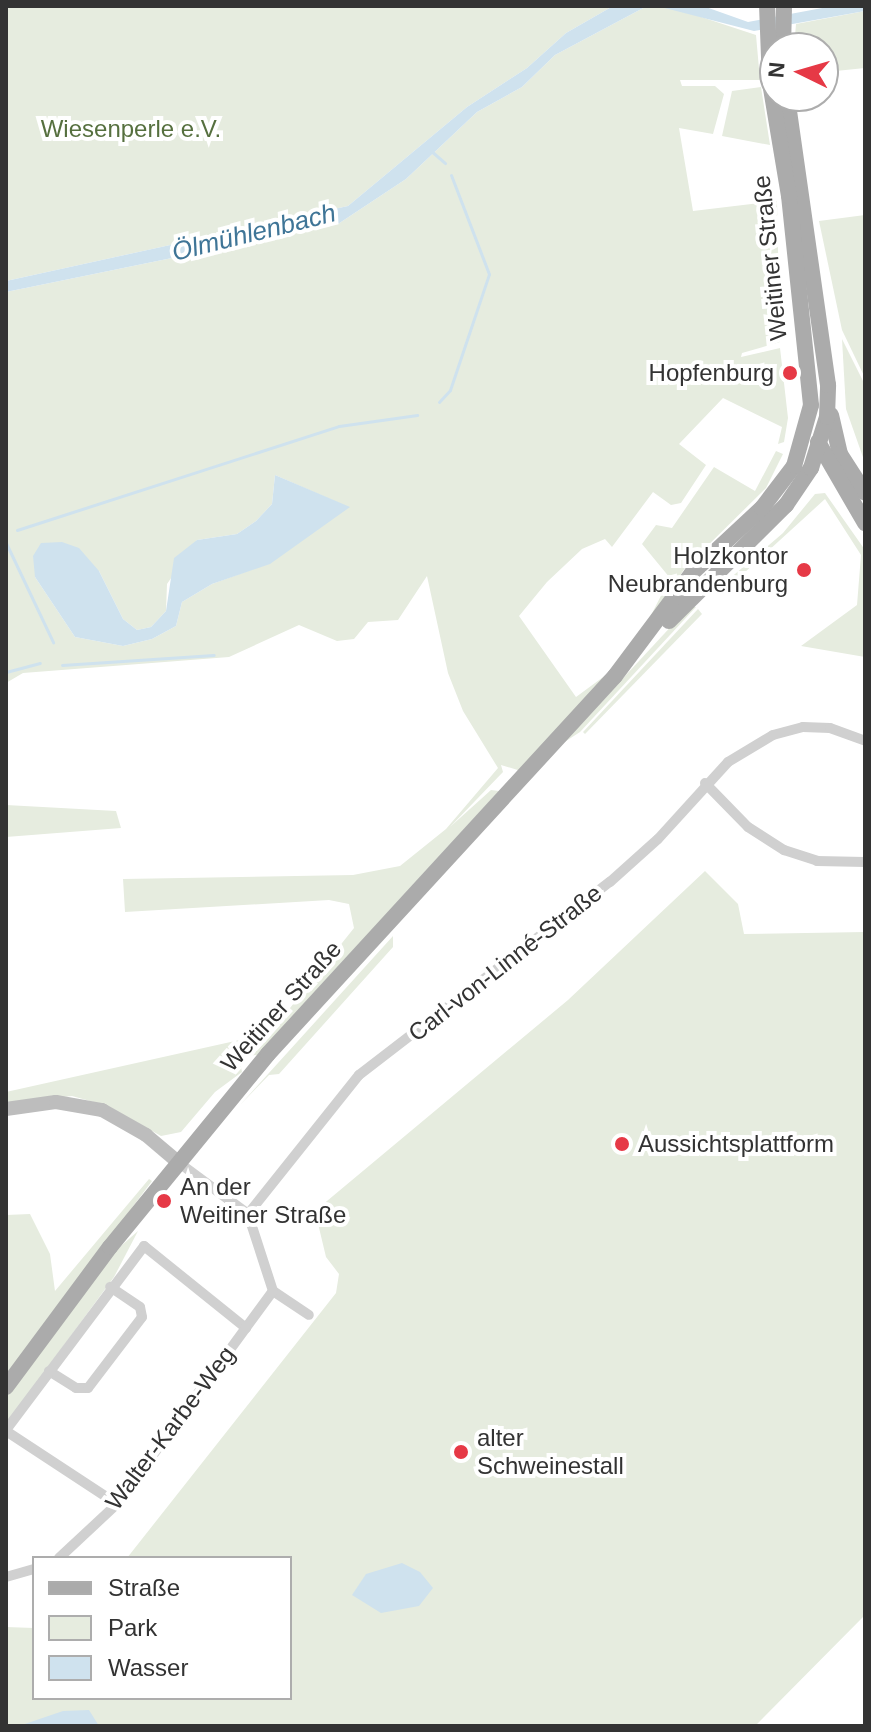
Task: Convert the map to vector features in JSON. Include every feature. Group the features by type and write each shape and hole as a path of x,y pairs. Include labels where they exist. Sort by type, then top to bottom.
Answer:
{"main road":[{"name":"Weitiner Straße","path":"779,32 784,8"},
{"name":"Weitiner Straße","path":"766,9 775,32"},
{"name":"Weitiner Straße","path":"615,676 692,573 762,508 797,458 811,405 785,112"},
{"name":"Weitiner Straße","path":"6,1387 178,1162 268,1054 615,676 767,525 804,480 820,447 830,402 789,112"},
{"path":"830,402 840,454 865,493"},
{"path":"811,405 820,447 839,484 864,517"},
{"path":"797,458 820,447 840,454"},
{"path":"804,480 839,484"},
{"path":"6,1109 56,1102 102,1110 146,1135 178,1162"}],"street":[{"name":"Carl-von-Linné-Straße","path":"248,1214 359,1075 610,882 658,839 705,783 742,752 788,731 830,728 865,741"},
{"path":"705,783 748,827 784,850 817,861 865,862"},
{"path":"178,1162 227,1203 248,1214 273,1291 309,1315"},
{"path":"117,1504 6,1431 110,1287 144,1246 246,1328"},
{"path":"49,1371 76,1388 88,1388 142,1317 140,1307 110,1287"},
{"name":"Walter-Karbe-Weg","path":"61,1556 117,1504 273,1291"},
{"path":"6,1577 32,1570"}],"green space":[{"name":"Wiesenperle e.V.","path":"6,6 613,6 566,33 527,68 467,107 348,206 6,281"},
{"path":"647,6 671,7 756,35 759,80 680,80 682,86 715,86 724,94 713,134 679,128 693,211 777,201 780,342 742,353 741,357 780,348 788,418 784,442 778,444 782,427 723,398 679,444 706,465 681,503 671,505 653,492 612,547 605,539 582,549 547,582 519,616 576,697 610,672 521,771 501,765 503,772 450,827 491,790 499,791 257,1055 239,1057 242,1072 215,1092 181,1132 161,1136 108,1106 72,1096 6,1103 6,1092 253,1037 286,1013 354,928 349,904 329,900 125,912 123,879 353,875 400,866 446,829 498,768 463,711 448,673 427,576 398,620 368,622 354,639 337,641 299,625 229,657 23,673 6,683 6,292 338,224 406,179 477,112 522,87 555,55","holes":["275,475 348,507 270,563 212,584 182,602 176,626 152,639 123,646 75,637 35,577 99,571 123,619 137,630 151,627 166,611 167,584 197,540 237,534 256,521 272,504"]},
{"path":"865,11 865,68 839,71 839,32 795,32 796,24"},
{"path":"759,87 759,112 765,112 770,145 722,136 732,91"},
{"path":"865,215 865,378 842,330 819,221"},
{"path":"842,339 865,385 865,463 846,409"},
{"path":"776,451 783,454 766,488 685,568 644,629 670,578 642,544 656,525 672,528 714,467 755,491"},
{"path":"825,493 865,550 865,657 801,646 857,605 861,555 825,499 732,584 728,580 783,533 815,494"},
{"path":"689,607 696,607 580,732 563,743"},
{"path":"698,609 702,614 585,734 583,732"},
{"path":"6,805 116,811 121,828 6,837"},
{"path":"705,871 738,904 744,934 865,932 865,1615 755,1726 6,1726 6,1627 32,1628 32,1700 292,1700 292,1556 129,1556 336,1293 339,1274 326,1257 315,1211 568,1000"},
{"path":"393,936 393,947 279,1074 269,1075 240,1105"},
{"path":"149,1179 152,1181 6,1376 6,1215 30,1214 50,1254 55,1291"},
{"path":"138,1231 114,1277 6,1424 6,1396 114,1252"}],"water":[{"name":"Ölmühlenbach","path":"613,6 647,6 555,55 522,87 477,112 406,179 338,224 6,292 6,281 348,206 467,107 527,68 566,33"},
{"path":"657,6 703,6 748,22 833,6 865,6 865,11 754,31"},
{"path":"275,475 350,507 270,564 212,584 182,602 176,626 152,639 123,646 75,637 35,577 33,556 41,543 62,542 79,548 99,571 123,619 137,630 151,627 166,611 174,558 197,540 237,534 256,521 272,504"},
{"path":"402,1563 420,1572 433,1588 419,1606 381,1613 352,1595 366,1574"},
{"path":"89,1710 99,1726 19,1726 63,1711"}],"waterway":[{"path":"430,150 445,163"},
{"path":"439,402 450,390 489,274 451,175"},
{"path":"17,530 339,426 417,415"},
{"path":"6,543 53,642"},
{"path":"62,665 214,655"},
{"path":"6,672 40,663"}],"place":[{"name":"Hopfenburg","path":"790,373"},
{"name":"Holzkontor Neubrandenburg","path":"804,570"},
{"name":"Aussichtsplattform","path":"622,1144"},
{"name":"An der Weitiner Straße","path":"164,1201"},
{"name":"alter Schweinestall","path":"461,1452"}]}
